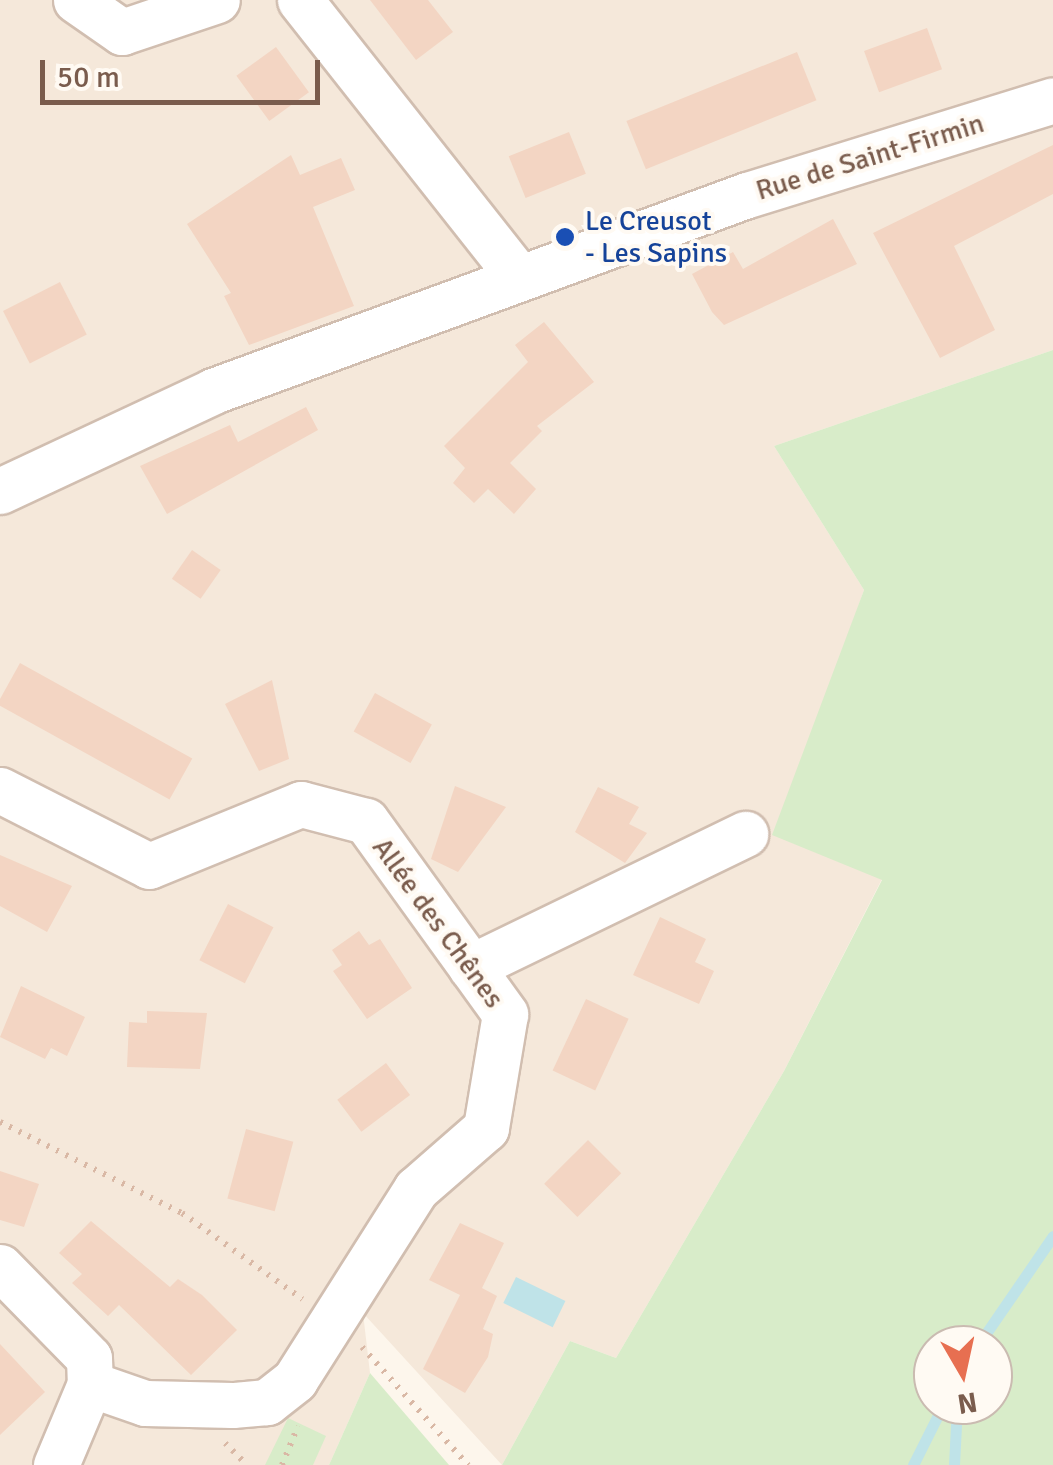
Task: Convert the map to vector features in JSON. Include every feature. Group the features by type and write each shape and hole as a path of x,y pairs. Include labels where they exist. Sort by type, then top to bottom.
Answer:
{"street":[{"path":"76,0 122,32 217,0"},
{"path":"300,0 519,277"},
{"name":"Rue de Saint-Firmin","path":"0,492 212,391 519,277 1053,100"},
{"name":"Allée des Chênes","path":"0,790 149,866 301,804 366,821 505,1014 486,1128 416,1189 295,1380 267,1402 145,1403 90,1384"},
{"path":"471,967 745,834"},
{"path":"0,1267 89,1358 90,1384 56,1465"}],"path":[{"path":"0,1122 182,1213 334,1322 412,1394 468,1465"}],"shaded area":[{"path":"0,0 1053,0 1053,350 774,446 864,590 833,678 882,879 784,1071 616,1358 570,1341 502,1465 363,1313 370,1373 329,1465 0,1465"}],"green space":[{"path":"1053,350 1053,1465 502,1465 570,1341 616,1358 784,1071 882,880 772,835 864,590 774,446"},
{"path":"370,1373 449,1465 329,1465"},
{"path":"288,1418 326,1436 313,1465 265,1465"}],"water":[{"path":"516,1277 565,1301 553,1327 503,1303"}],"building":[{"path":"370,0 428,0 453,32 416,60"},
{"path":"927,28 942,69 879,92 864,51"},
{"path":"276,47 309,92 269,121 236,76"},
{"path":"797,52 816,100 646,169 626,121"},
{"path":"569,132 586,174 526,198 509,156"},
{"path":"1053,145 1053,194 954,246 995,330 940,358 873,233"},
{"path":"291,155 300,175 341,158 355,190 313,207 354,306 249,345 224,296 231,293 187,224"},
{"path":"833,219 857,264 724,325 712,312 692,274 733,252 743,269"},
{"path":"60,282 87,335 30,364 3,311"},
{"path":"544,322 594,382 537,426 542,431 510,463 536,489 514,514 488,489 474,503 453,483 465,468 444,446 528,362 515,345"},
{"path":"306,407 318,430 167,514 140,466 230,425 238,442"},
{"path":"192,550 221,570 201,599 172,579"},
{"path":"20,663 192,759 170,800 0,706"},
{"path":"272,680 289,759 259,771 225,704"},
{"path":"375,693 432,725 411,763 354,731"},
{"path":"455,786 506,807 458,872 431,859"},
{"path":"598,787 639,807 629,824 647,833 625,863 575,832"},
{"path":"0,855 72,886 47,932 0,906"},
{"path":"228,904 273,927 245,983 199,960"},
{"path":"660,917 706,939 695,962 714,971 699,1004 633,975"},
{"path":"359,931 369,945 380,939 412,988 367,1019 333,971 342,965 332,950"},
{"path":"21,986 85,1017 67,1056 51,1048 45,1059 0,1037"},
{"path":"586,999 629,1019 595,1090 553,1071"},
{"path":"147,1011 207,1013 200,1069 127,1067 129,1022 147,1023"},
{"path":"386,1063 410,1095 361,1132 337,1100"},
{"path":"246,1129 293,1142 275,1211 227,1199"},
{"path":"588,1140 621,1173 577,1217 544,1184"},
{"path":"0,1171 39,1184 24,1227 0,1220"},
{"path":"91,1221 170,1287 178,1279 202,1295 237,1330 191,1375 119,1305 108,1316 72,1283 82,1274 59,1253"},
{"path":"460,1223 504,1243 482,1288 497,1296 483,1329 493,1334 488,1357 465,1393 423,1369 460,1295 429,1280"},
{"path":"0,1344 45,1392 0,1435"}],"waterway":[{"path":"992,1325 1053,1236"},
{"path":"913,1465 933,1425"},
{"path":"954,1465 956,1425"}],"place":[{"name":"Le Creusot - Les Sapins","path":"565,237"}]}
